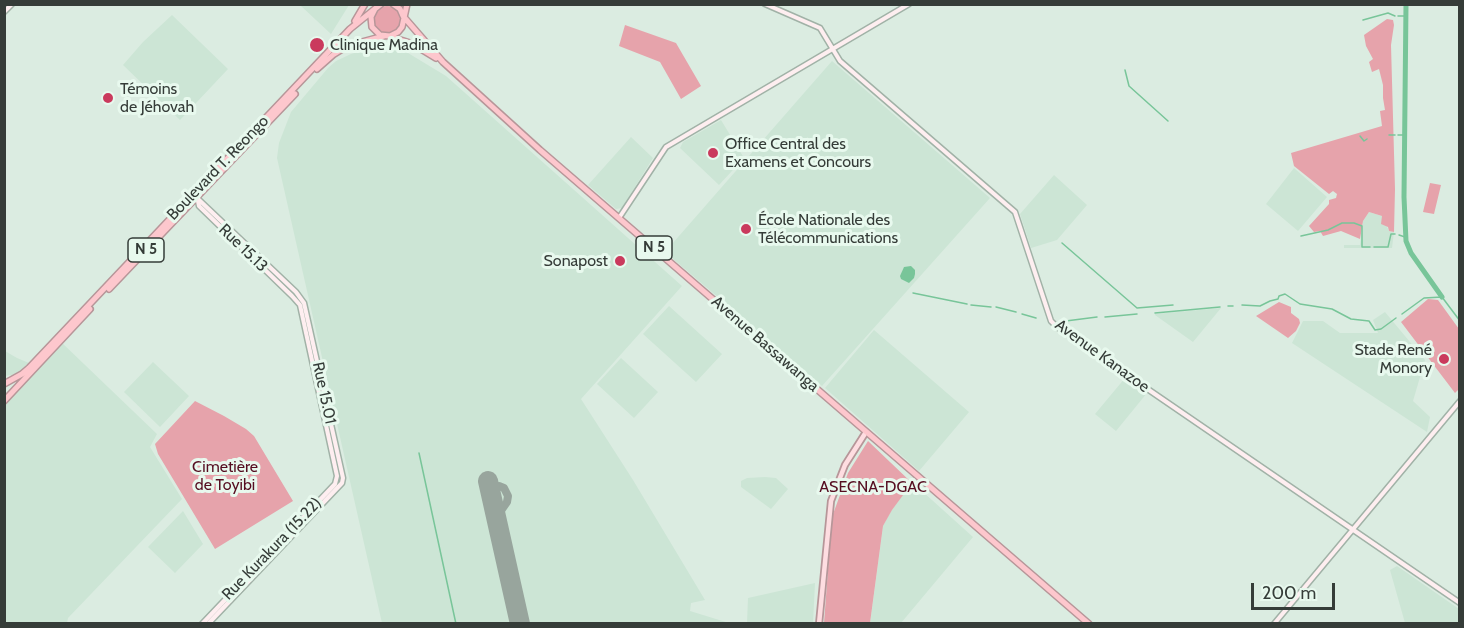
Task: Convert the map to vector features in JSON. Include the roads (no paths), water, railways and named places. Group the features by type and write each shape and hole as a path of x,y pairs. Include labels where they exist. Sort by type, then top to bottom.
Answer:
{"highway":[{"path":"367,12 375,31 385,36 394,35 403,24 406,4"},
{"name":"N 5","path":"367,12 380,5"},
{"name":"N 5","path":"394,5 403,16"},
{"name":"Boulevard T. Reongo","path":"6,381 19,376 94,300 367,12"},
{"name":"Avenue Bassawanga","path":"403,16 443,62 619,218 1089,624"},
{"name":"N 5","path":"4,401 329,58 354,43 385,36"},
{"name":"Avenue Bassawanga","path":"385,36 413,44 443,62"},
{"path":"4,390 14,391 14,383 6,381"}],"main road":[{"path":"367,12 370,4"},
{"path":"819,624 831,501 845,465 866,432"}],"street":[{"path":"4,12 12,4"},
{"name":"Avenue Kanazoe","path":"765,4 817,26 840,62 1015,212 1019,218 1051,321 1078,343 1460,603"},
{"path":"619,218 666,147 909,4"},
{"path":"197,189 197,197"},
{"name":"Rue 15.13","path":"197,197 200,206 294,294"},
{"name":"Rue 15.01","path":"294,294 301,308 337,473"},
{"name":"Rue 15.01","path":"294,294 304,303 343,477 342,483"},
{"path":"1274,624 1460,402"},
{"name":"Rue Kurakura (15.22)","path":"202,624 335,484 337,473"},
{"name":"Rue Kurakura (15.22)","path":"208,624 342,483"}],"waterway":[{"path":"1406,4 1404,197 1406,241 1411,253 1442,297"},
{"path":"1363,20 1388,13 1395,16"},
{"path":"1398,16 1406,16"},
{"path":"1125,70 1129,86 1168,121"},
{"path":"1389,135 1395,135"},
{"path":"1398,135 1405,135"},
{"path":"1360,136 1364,141 1367,139"},
{"path":"1301,236 1328,230 1342,223 1354,223 1362,226 1362,247 1370,247"},
{"path":"1374,247 1388,247 1391,234 1395,234"},
{"path":"1399,235 1405,237"},
{"path":"1062,243 1137,308 1173,305"},
{"path":"913,293 967,304"},
{"path":"1242,305 1260,306 1285,294 1300,304 1332,309 1351,319 1369,321 1375,330 1381,329 1396,318"},
{"path":"1402,314 1424,298 1442,297 1460,321"},
{"path":"971,305 991,307"},
{"path":"1228,306 1233,306"},
{"path":"996,307 1016,312"},
{"path":"1155,313 1220,307"},
{"path":"1022,314 1036,318"},
{"path":"1105,317 1137,314"},
{"path":"1058,322 1097,317"},
{"path":"419,453 456,624"}],"place":[{"name":"Clinique Madina","path":"317,45"},
{"name":"Témoins de Jéhovah","path":"108,98"},
{"name":"Office Central des Examens et Concours","path":"713,153"},
{"name":"École Nationale des Télécommunications","path":"746,229"},
{"name":"Sonapost","path":"620,261"},
{"name":"Stade René Monory","path":"1444,359"}],"park label":[{"name":"Cimetière de Toyibi","path":"225,476"},
{"name":"ASECNA-DGAC","path":"873,487"}]}
